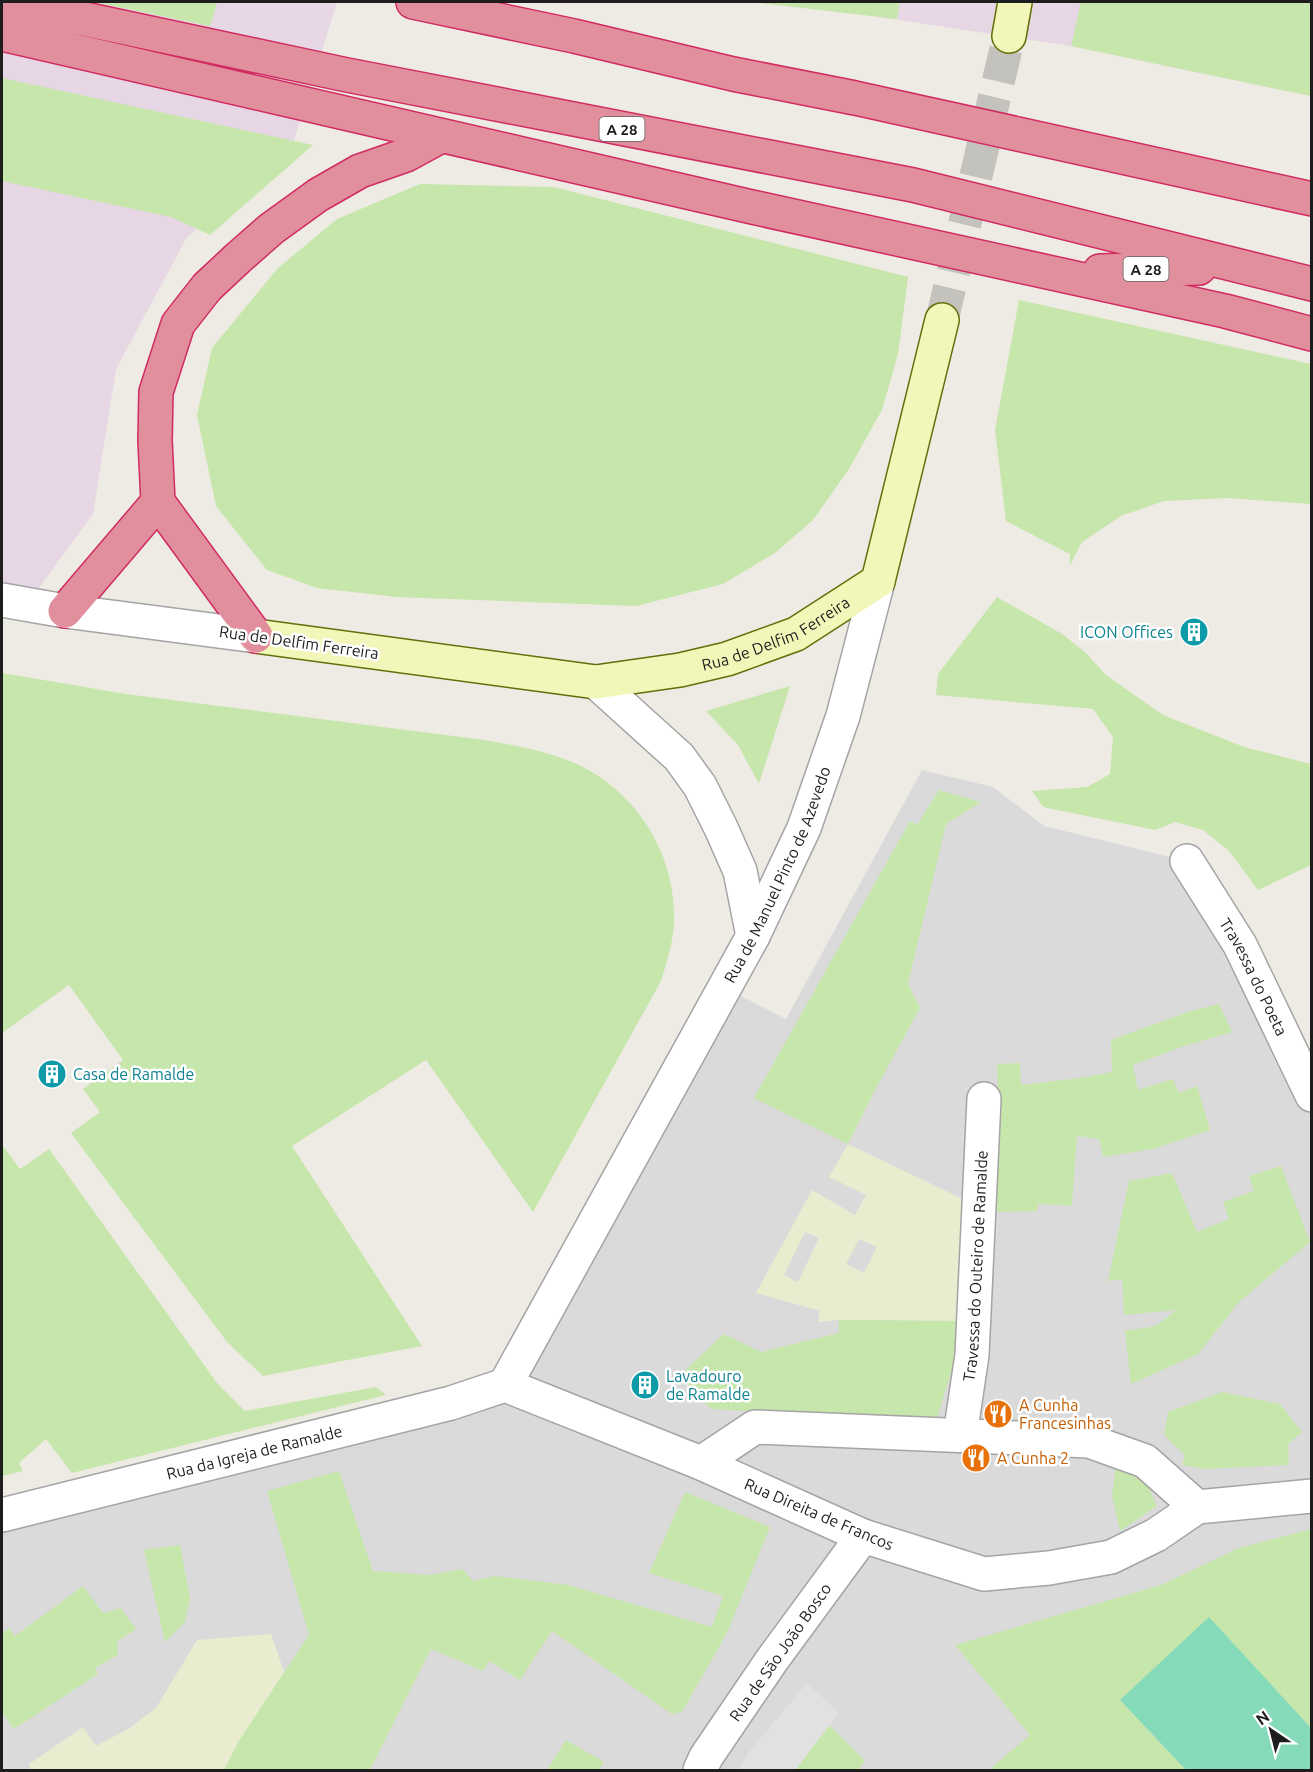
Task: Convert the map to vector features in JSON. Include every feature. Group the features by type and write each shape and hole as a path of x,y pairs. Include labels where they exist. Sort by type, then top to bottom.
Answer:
{"highway":[{"name":"A 28","path":"5,2 358,77 914,185 1311,284"},
{"path":"413,2 1311,199"},
{"name":"A 28","path":"2,34 741,204 1225,311 1311,334"},
{"path":"256,636 158,502 155,440 156,392 178,324 207,287 271,229 308,202 360,171 406,155 441,136"},
{"name":"A 28","path":"1054,272 1238,267"},
{"path":"64,611 158,502"}],"main road":[{"path":"1009,36 1015,2"},
{"name":"Rua de Manuel Pinto de Azevedo","path":"878,580 942,320"},
{"name":"Rua de Delfim Ferreira","path":"256,636 596,682 680,670 727,659 796,634 878,580"}],"street":[{"name":"Rua de Manuel Pinto de Azevedo","path":"505,1385 753,936 804,828 843,716 878,580"},
{"name":"Rua de Delfim Ferreira","path":"2,600 64,611 256,636"},
{"path":"596,682 679,757 700,786 740,871 753,936"},
{"name":"Travessa do Poeta","path":"1187,861 1240,945 1311,1095"},
{"name":"Travessa do Outeiro de Ramalde","path":"960,1435 972,1355 984,1099"},
{"name":"Rua Direita de Francos","path":"505,1385 701,1463 864,1536 984,1574 1049,1568 1111,1557 1156,1535 1197,1507 1311,1496"},
{"name":"Rua da Igreja de Ramalde","path":"2,1515 451,1403 505,1385"},
{"path":"701,1463 755,1427 1089,1441 1145,1461 1197,1507"},
{"name":"Rua de São João Bosco","path":"700,1770 706,1757 772,1660 864,1536"}],"shaded area":[{"path":"2,2 337,2 292,147 240,195 187,237 116,369 93,514 38,589 2,582"},
{"path":"780,2 1311,2 1311,96 1071,46"},
{"path":"922,770 993,787 1044,826 1187,861 1311,1095 1311,1770 2,1770 2,1515 505,1385 725,988 786,1019"},
{"path":"807,1683 839,1713 795,1770 738,1770 749,1752"}],"green space":[{"path":"94,2 204,2 217,4 210,26"},
{"path":"751,2 900,2 897,19"},
{"path":"1081,2 1311,2 1311,96 1071,46"},
{"path":"2,78 313,145 210,235 171,217 2,181"},
{"path":"420,184 554,187 908,277 898,354 882,410 849,469 813,520 775,553 723,584 636,606 396,597 317,588 267,570 216,506 197,415 212,348 277,269 337,219"},
{"path":"1019,300 1311,364 1311,504 1228,498 1164,501 1121,516 1082,542 1070,565 1070,554 1006,521 995,430"},
{"path":"997,597 1062,634 1085,652 1106,675 1163,715 1244,747 1311,764 1311,865 1258,890 1229,851 1203,830 1175,822 1155,830 1043,807 1032,791 1087,787 1110,774 1113,737 1093,709 936,695 938,674"},
{"path":"2,673 126,694 477,739 534,750 567,760 591,771 631,804 646,824 659,847 668,871 673,897 674,923 671,945 661,981 533,1212 426,1060 292,1146 422,1346 263,1376 227,1342 71,1133 100,1112 83,1089 123,1060 69,985 2,1033"},
{"path":"790,686 759,784 738,745 706,711"},
{"path":"939,790 981,802 946,824 908,984 920,1008 848,1144 754,1098 910,821 917,825"},
{"path":"1219,1004 1232,1032 1184,1046 1133,1065 1138,1090 1173,1079 1179,1093 1197,1086 1210,1130 1153,1149 1103,1157 1099,1139 1077,1136 1072,1206 1038,1204 1037,1211 991,1212 999,1126 997,1064 1020,1063 1021,1085 1112,1072 1111,1040 1188,1012"},
{"path":"848,1144 971,1203 962,1321 839,1320 818,1322 820,1311 756,1293 812,1190 855,1215 866,1195 829,1177","holes":["805,1232 819,1238 798,1282 784,1275","859,1239 877,1247 864,1273 846,1264"]},
{"path":"3,1146 20,1169 49,1149 217,1383 245,1411 376,1387 386,1395 72,1473 46,1439 19,1463 23,1471 2,1476"},
{"path":"1281,1166 1310,1242 1239,1302 1198,1354 1131,1384 1125,1331 1156,1326 1176,1310 1124,1315 1122,1279 1108,1281 1129,1181 1172,1173 1197,1232 1229,1219 1223,1202 1254,1191 1249,1176"},
{"path":"839,1320 962,1321 951,1373 936,1421 711,1409 680,1375 724,1334 761,1352 839,1333"},
{"path":"1222,1392 1280,1404 1302,1432 1288,1444 1289,1465 1205,1469 1182,1465 1185,1455 1164,1435 1168,1412"},
{"path":"1116,1465 1133,1472 1142,1480 1157,1506 1120,1531 1112,1496"},
{"path":"339,1471 373,1571 430,1575 462,1569 473,1581 495,1576 568,1585 712,1627 723,1596 649,1573 685,1492 770,1527 727,1633 682,1712 672,1714 552,1631 520,1680 489,1661 483,1671 431,1649 370,1770 224,1770 239,1741 309,1635 267,1491"},
{"path":"1311,1529 1311,1728 1209,1618 1120,1700 1186,1770 989,1770 1030,1735 955,1645 1161,1585 1239,1548"},
{"path":"180,1545 190,1599 185,1622 165,1642 144,1550"},
{"path":"83,1586 103,1613 121,1608 136,1629 117,1642 118,1655 95,1668 98,1674 14,1729 2,1712 2,1634 9,1628 15,1636"},
{"path":"1209,1617 1311,1728 1311,1770 1186,1770 1120,1700"},
{"path":"271,1634 284,1672 239,1741 224,1770 30,1770 29,1764 83,1727 96,1746 130,1728 156,1708 197,1640"},
{"path":"829,1725 865,1761 858,1770 795,1770"},
{"path":"566,1740 604,1762 599,1770 547,1770"}],"tunnel":[{"path":"942,320 1009,36"}],"place":[{"name":"ICON Offices","path":"1194,632"},
{"name":"Casa de Ramalde","path":"52,1074"},
{"name":"Lavadouro de Ramalde","path":"645,1385"},
{"name":"A Cunha Francesinhas","path":"998,1414"},
{"name":"A Cunha 2","path":"976,1458"}]}
